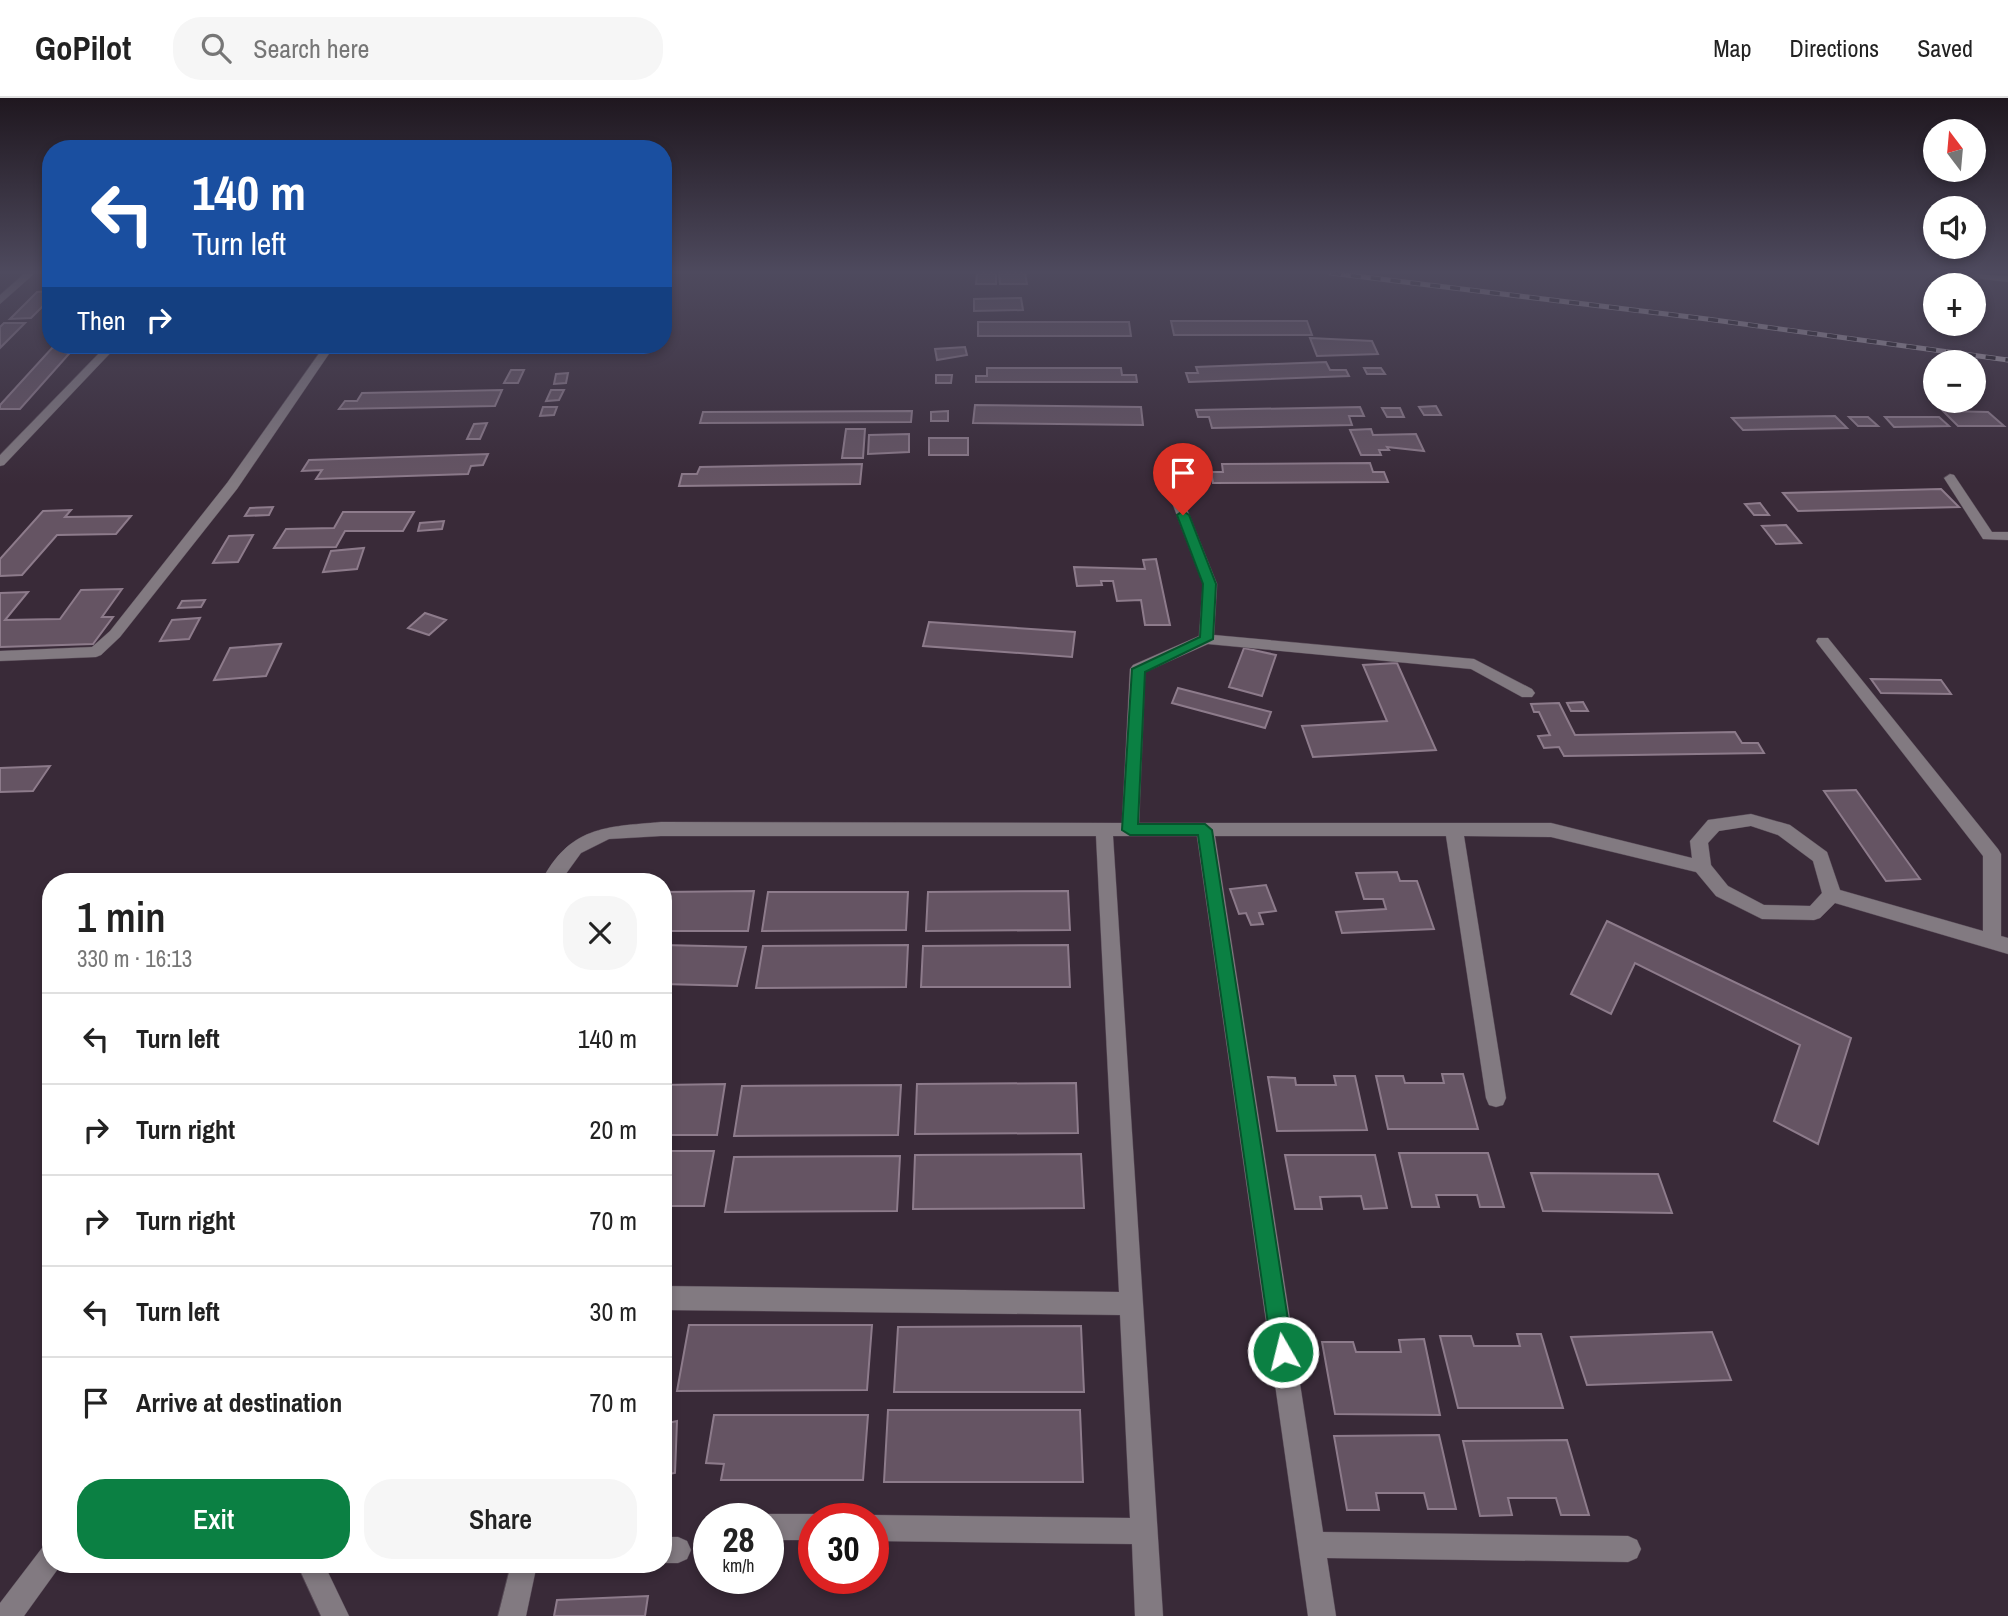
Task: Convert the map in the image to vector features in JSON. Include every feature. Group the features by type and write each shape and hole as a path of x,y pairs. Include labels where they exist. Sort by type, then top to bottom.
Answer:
{"street":[{"path":"0,462 5,451 104,354"},
{"path":"0,656 96,652 115,634 232,486 324,354"},
{"path":"1950,478 1988,536 2008,536"},
{"path":"1174,492 1210,584 1206,639"},
{"path":"1130,830 1139,669 1206,639 1474,664 1527,693"},
{"path":"1823,641 1992,854 2000,944 1832,895"},
{"path":"1751,820 1784,830 1821,857 1832,895 1814,913 1762,912 1722,891 1702,867 1699,841 1714,825 1751,820"},
{"path":"557,873 575,848 607,833 661,829 1551,830 1702,867"},
{"path":"1104,829 1149,1616"},
{"path":"1205,830 1322,1616"},
{"path":"1454,830 1496,1098"},
{"path":"672,1298 1131,1304"},
{"path":"889,1528 1144,1531"},
{"path":"1311,1545 1628,1549"},
{"path":"7,1616 42,1569"},
{"path":"314,1573 335,1616"},
{"path":"512,1616 522,1573"}],"building":[{"path":"1312,344 1373,344 1378,354 1317,356"},
{"path":"965,347 967,355 937,360 935,349"},
{"path":"47,354 69,354 20,409 0,409 0,405"},
{"path":"1326,362 1330,370 1346,370 1349,376 1189,382 1186,373 1198,373 1196,367"},
{"path":"987,368 1121,368 1122,375 1136,375 1137,382 976,382 976,376 987,376"},
{"path":"1364,368 1381,368 1385,374 1367,374"},
{"path":"511,370 524,370 518,383 504,383"},
{"path":"568,373 566,383 554,384 556,374"},
{"path":"936,375 952,375 951,383 936,383"},
{"path":"502,390 495,406 339,409 345,401 357,401 362,393"},
{"path":"551,390 564,390 559,400 546,401"},
{"path":"975,405 1141,407 1143,425 973,423"},
{"path":"1436,406 1441,415 1424,415 1419,407"},
{"path":"543,407 557,407 554,415 540,416"},
{"path":"1360,407 1364,416 1349,416 1352,425 1212,428 1209,417 1198,417 1196,410"},
{"path":"1382,408 1400,408 1404,417 1387,417"},
{"path":"912,411 911,422 700,423 703,412"},
{"path":"948,411 948,421 931,421 931,412"},
{"path":"1988,412 2004,426 1958,426 1945,413"},
{"path":"1835,416 1847,428 1743,430 1732,418"},
{"path":"1849,417 1868,417 1878,426 1858,426"},
{"path":"1885,417 1939,417 1949,426 1894,427"},
{"path":"487,423 480,439 467,439 474,424"},
{"path":"846,429 865,429 863,458 842,458"},
{"path":"1371,429 1373,435 1416,434 1424,451 1387,447 1389,450 1379,450 1381,455 1361,455 1350,430"},
{"path":"909,434 909,452 868,454 869,435"},
{"path":"929,438 968,438 968,455 929,455"},
{"path":"488,454 483,465 471,466 468,474 316,479 322,470 302,471 309,460"},
{"path":"1370,463 1373,472 1384,472 1388,482 1213,483 1211,472 1223,472 1222,464"},
{"path":"862,464 860,484 679,486 682,474 697,474 700,467"},
{"path":"1941,489 1959,507 1798,511 1783,493"},
{"path":"1760,503 1769,515 1754,515 1745,504"},
{"path":"273,507 269,515 245,516 250,508"},
{"path":"71,510 65,517 131,516 116,534 57,535 22,575 0,576 0,559 43,511"},
{"path":"343,512 414,512 403,531 345,531 336,547 274,548 286,529 334,528"},
{"path":"444,521 442,529 418,531 420,523"},
{"path":"1786,525 1801,543 1776,544 1762,526"},
{"path":"253,535 238,562 213,563 229,536"},
{"path":"364,548 357,569 323,572 331,551"},
{"path":"1156,559 1170,625 1145,625 1141,600 1117,601 1113,581 1101,581 1102,585 1077,586 1074,567 1145,569 1143,560"},
{"path":"122,589 102,617 113,617 93,644 0,647 0,593 28,592 5,620 60,619 81,590"},
{"path":"205,600 201,607 178,608 182,601"},
{"path":"425,613 446,620 429,635 408,628"},
{"path":"200,618 189,639 160,641 172,620"},
{"path":"929,622 1075,632 1072,657 923,646"},
{"path":"281,644 266,676 214,680 230,648"},
{"path":"1244,648 1276,655 1262,696 1229,687"},
{"path":"1397,663 1436,750 1313,757 1302,726 1387,721 1363,665"},
{"path":"1871,679 1941,680 1951,694 1881,693"},
{"path":"1178,688 1271,712 1265,728 1172,703"},
{"path":"1583,702 1588,711 1571,711 1567,703"},
{"path":"1559,703 1575,735 1735,732 1742,743 1758,743 1764,753 1564,756 1559,747 1544,748 1538,736 1550,735 1539,712 1534,712 1531,704"},
{"path":"50,766 33,791 0,792 0,768"},
{"path":"1856,790 1920,879 1886,881 1824,791"},
{"path":"1397,872 1400,881 1417,881 1434,929 1342,933 1336,912 1386,909 1383,899 1364,899 1356,873"},
{"path":"1266,885 1276,911 1259,913 1263,924 1251,925 1246,913 1239,914 1230,889"},
{"path":"754,891 748,931 672,931 672,892"},
{"path":"1068,891 1070,930 926,931 928,892"},
{"path":"768,892 908,892 906,930 762,931"},
{"path":"1607,921 1851,1038 1818,1144 1774,1121 1800,1045 1635,963 1611,1014 1571,994"},
{"path":"672,945 746,947 737,986 672,984"},
{"path":"908,945 906,987 756,988 763,946"},
{"path":"1068,945 1070,987 921,987 923,946"},
{"path":"1442,1074 1463,1074 1478,1129 1388,1129 1376,1076 1403,1076 1405,1083 1444,1083"},
{"path":"1334,1076 1355,1076 1367,1130 1277,1131 1268,1077 1295,1078 1296,1085 1336,1085"},
{"path":"1076,1083 1078,1133 915,1134 917,1084"},
{"path":"725,1084 717,1135 672,1135 672,1085"},
{"path":"901,1085 898,1135 734,1136 742,1086"},
{"path":"672,1151 714,1151 704,1206 672,1206"},
{"path":"1399,1153 1488,1153 1504,1207 1480,1207 1477,1195 1436,1195 1439,1207 1412,1207"},
{"path":"1081,1154 1084,1208 913,1209 915,1155"},
{"path":"1285,1155 1375,1155 1387,1208 1364,1209 1361,1196 1320,1197 1322,1209 1295,1209"},
{"path":"900,1156 897,1211 725,1212 734,1157"},
{"path":"1531,1173 1658,1174 1672,1213 1543,1211"},
{"path":"689,1325 872,1325 867,1390 677,1391"},
{"path":"1081,1326 1084,1392 894,1392 898,1327"},
{"path":"1712,1332 1731,1380 1587,1385 1571,1337"},
{"path":"1517,1334 1541,1334 1563,1408 1458,1408 1440,1336 1471,1336 1474,1346 1520,1346"},
{"path":"1424,1339 1440,1415 1335,1414 1322,1342 1353,1342 1356,1352 1401,1352 1399,1340"},
{"path":"888,1410 1080,1410 1083,1482 884,1482"},
{"path":"714,1415 868,1415 863,1480 721,1480 724,1464 706,1463"},
{"path":"677,1421 675,1473 672,1474 672,1422"},
{"path":"1439,1435 1456,1509 1428,1509 1424,1493 1376,1493 1379,1510 1347,1510 1334,1436"},
{"path":"1567,1440 1589,1515 1561,1515 1556,1498 1508,1498 1512,1515 1480,1516 1463,1441"},
{"path":"648,1596 645,1616 554,1616 557,1600"}],"railway":[{"path":"1889,344 2008,360"}],"route":[{"path":"1183,515 1210,584 1206,639 1139,669 1130,830 1205,830 1283,1352"}]}
